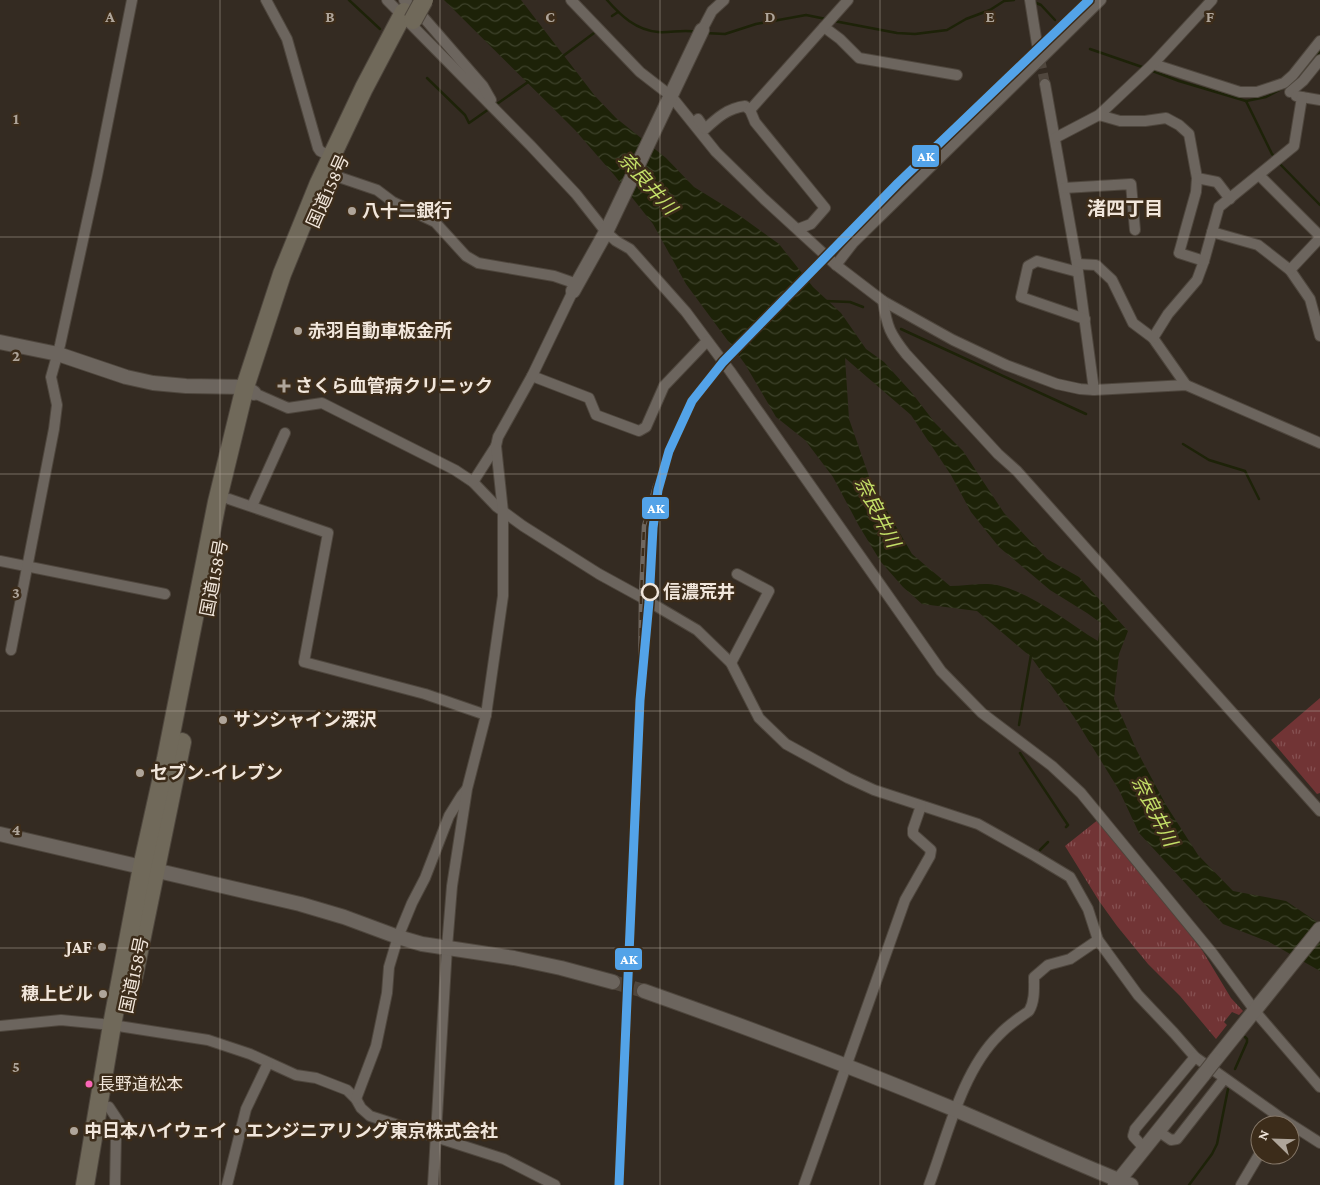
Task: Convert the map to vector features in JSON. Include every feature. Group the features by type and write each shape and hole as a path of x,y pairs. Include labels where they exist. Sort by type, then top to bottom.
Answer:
{"highway":[{"name":"国道158号","path":"93,1183 118,1026 149,869 166,760 217,502 282,274 332,167 373,94 408,12 424,0"},
{"name":"国道158号","path":"149,869 173,789 250,390"},
{"name":"国道158号","path":"93,1183 109,1108 118,1026"}],"street":[{"path":"11,650 54,429 57,405 52,377 97,176 132,0"},
{"path":"266,0 287,39 318,148 332,167 377,190 393,202 435,222 466,256 478,263 554,276 575,288"},
{"path":"387,0 408,12 424,18 482,86 499,114"},
{"path":"571,0 640,72 670,100 716,152 764,199 836,265 883,301 953,340 1006,365 1057,384 1080,390 1186,385 1320,443"},
{"path":"433,1185 452,886 467,789 486,715 503,596 503,512 496,446 498,437 532,376 575,288 608,228 702,30 712,11 724,0"},
{"path":"750,110 848,0"},
{"path":"836,265 853,243 1101,0"},
{"path":"1055,138 1099,115 1153,64 1212,0"},
{"path":"1030,4 1037,44"},
{"path":"408,12 499,114 608,228 616,241 630,249 686,312 730,371 941,671 982,713 1052,766 1081,793 1320,1087"},
{"path":"824,27 840,39 859,58 957,76"},
{"path":"1286,87 1293,75 1320,41"},
{"path":"1153,64 1240,92 1257,92 1286,87 1303,81 1320,60"},
{"path":"1044,84 1078,268 1094,390"},
{"path":"1286,87 1295,95 1320,100"},
{"path":"1154,338 1168,314 1197,280 1220,207 1294,146 1302,97"},
{"path":"694,114 705,129 722,114 735,108 744,106 750,110 756,122 825,208 811,224 798,230"},
{"path":"1099,115 1120,121 1145,121 1166,118 1179,124 1190,134 1197,178 1196,192 1180,253 1204,261"},
{"path":"1259,175 1320,237 1290,270"},
{"path":"1197,178 1218,182 1230,199"},
{"path":"1064,188 1131,184 1134,230"},
{"path":"1212,232 1258,245 1290,270 1310,299 1320,336"},
{"path":"1085,319 1021,297 1028,266 1038,260 1078,268 1096,265 1112,280 1133,323 1154,338 1186,385"},
{"path":"883,301 886,324 906,354 998,454 1017,471 1320,811"},
{"path":"532,376 589,398 596,415 639,431 646,427 664,386 707,341"},
{"path":"0,342 58,354 126,377 153,383 250,390 288,408 322,403 433,458 473,482 503,512 599,574 697,630 731,662 759,718 786,744 874,790 978,824 1070,877 1088,908 1098,940 1138,995 1195,1057 1270,1115"},
{"path":"252,506 285,433"},
{"path":"473,482 496,446"},
{"path":"229,499 328,533 304,662 425,694 486,715"},
{"path":"0,561 165,594"},
{"path":"731,662 769,591 737,574"},
{"path":"356,1099 376,1046 387,992 388,967 398,937 425,878 449,816 467,789"},
{"path":"804,1185 905,900 930,856 930,850 914,834 913,829 921,806"},
{"path":"0,834 300,904 422,944 542,964 613,982"},
{"path":"644,991 735,1023 846,1066 955,1110 1121,1183 1158,1130 1320,929"},
{"path":"929,1185 955,1110 968,1082 989,1046 1006,1028 1029,1011 1034,997 1034,977 1048,965 1070,959 1098,940"},
{"path":"0,1026 61,1020 118,1026 208,1040 250,1054 296,1075 316,1078 347,1090 370,1116 504,1159 555,1185"},
{"path":"1144,1148 1133,1136 1135,1129 1195,1057"},
{"path":"227,1185 246,1109 268,1063"},
{"path":"1158,1130 1171,1140 1177,1139 1224,1079"},
{"path":"109,1108 119,1122 116,1137 115,1185"},
{"path":"1300,1133 1320,1143"},
{"path":"1241,1185 1253,1165"}],"green space":[{"path":"1320,698 1320,793 1317,794 1271,740"},
{"path":"1099,819 1202,950 1231,998 1243,1011 1239,1015 1232,1012 1224,1022 1227,1025 1216,1039 1180,996 1148,964 1117,926 1065,846"}],"water":[{"name":"奈良井川","path":"444,0 521,0 595,96 616,118 666,158 694,187 736,213 779,244 813,287 841,313 866,349 884,362 912,393 935,423 963,451 1004,513 1047,559 1079,577 1128,631 1119,654 1114,699 1137,751 1166,805 1198,855 1233,891 1286,901 1320,924 1320,971 1269,942 1223,924 1139,833 1119,790 1074,717 1031,657 977,611 922,604 903,587 881,562 833,477 805,440 776,417 745,364 686,284 653,224 575,130","holes":["845,358 911,415 951,475 971,512 999,547 1050,590 1101,623 1098,641 1050,609 1011,589 992,584 950,586 912,554 872,485 849,419"]}],"waterway":[{"path":"349,0 380,29"},
{"path":"607,0 623,17 650,31 697,32"},
{"path":"834,21 897,33 915,34 947,30 966,19 990,10 1004,1 1014,0"},
{"path":"1034,2 1041,5 1055,20"},
{"path":"612,16 618,12"},
{"path":"705,33 725,34 756,24 806,15 826,19"},
{"path":"563,56 594,33"},
{"path":"1090,49 1145,68"},
{"path":"1297,79 1320,51"},
{"path":"1150,70 1179,81 1246,101 1266,97 1293,83"},
{"path":"427,78 465,115 469,123 489,109"},
{"path":"494,106 528,82"},
{"path":"1246,101 1272,154 1276,158"},
{"path":"1279,163 1320,205"},
{"path":"825,301 850,302 863,307"},
{"path":"901,329 1086,414"},
{"path":"1183,444 1209,460 1245,471 1259,499"},
{"path":"1019,725 1031,655"},
{"path":"1020,753 1068,825 1066,827"},
{"path":"1040,850 1048,842"},
{"path":"1235,1069 1247,1042 1245,1037"},
{"path":"1189,1185 1212,1154 1217,1144 1228,1089"}],"tunnel":[{"path":"1037,44 1045,84"},
{"path":"613,982 644,991"}],"railway":[{"path":"640,700 644,526 655,486 669,451"}],"transit line":[{"name":"AK","path":"619,1185 640,700 649,602 653,528 658,490 669,451 692,401 723,362 898,183 1089,0"}],"place":[{"name":"八十二銀行","path":"352,211"},
{"name":"赤羽自動車板金所","path":"298,331"},
{"name":"さくら血管病クリニック","path":"284,386"},
{"name":"信濃荒井","path":"650,592"},
{"name":"サンシャイン深沢","path":"223,720"},
{"name":"セブン-イレブン","path":"140,773"},
{"name":"JAF","path":"102,947"},
{"name":"穂上ビル","path":"103,994"},
{"name":"長野道松本","path":"89,1084"},
{"name":"中日本ハイウェイ・エンジニアリング東京株式会社","path":"74,1131"}],"district":[{"name":"渚四丁目","path":"1125,208"}]}
